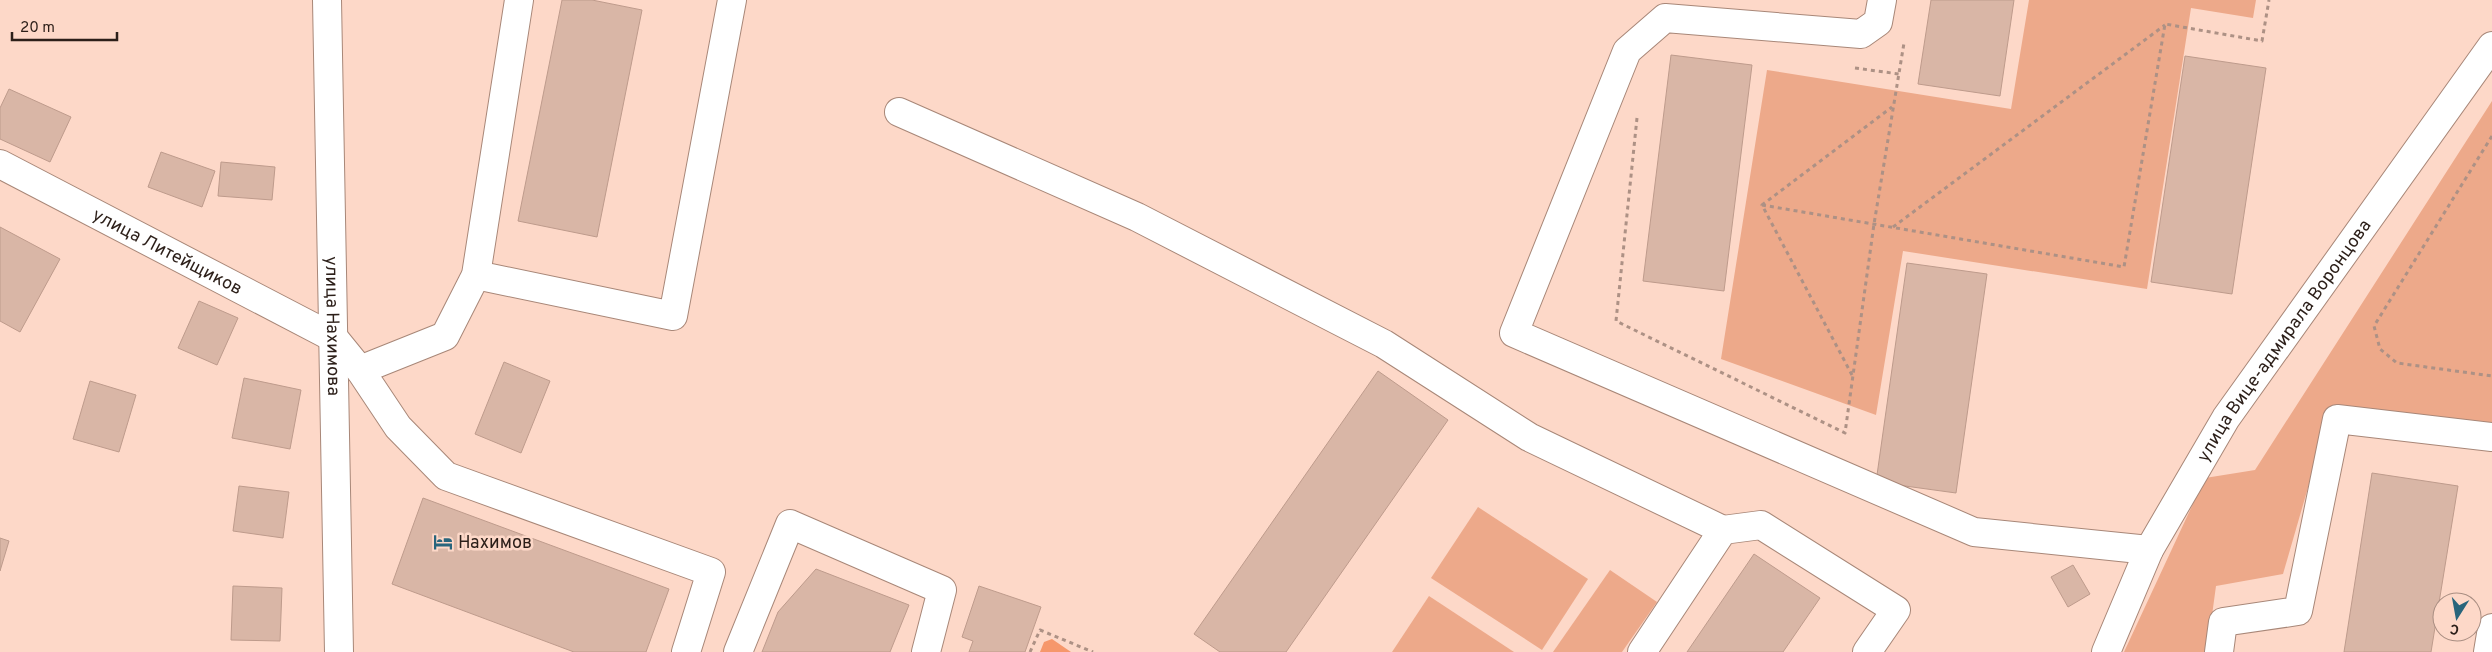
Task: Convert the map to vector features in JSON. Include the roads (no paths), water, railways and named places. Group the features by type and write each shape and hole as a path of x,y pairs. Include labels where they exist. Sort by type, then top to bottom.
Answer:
{"street":[{"name":"улица Нахимова","path":"327,0 340,652"},
{"path":"360,370 445,336 476,275 519,0"},
{"path":"476,275 673,316 732,0"},
{"path":"1882,0 1878,22 1861,34 1665,18 1627,51 1514,333 1974,532 2149,550"},
{"name":"улица Вице-адмирала Воронцова","path":"2106,652 2149,550 2226,418 2492,46"},
{"path":"899,112 1137,217 1384,344 1529,438 1723,530 1761,525 1896,610 1867,652"},
{"name":"улица Литейщиков","path":"0,164 334,338"},
{"path":"334,338 360,370 398,428 446,476 711,572 686,652"},
{"path":"2219,652 2223,622 2298,611 2337,418 2492,438"},
{"path":"738,652 790,524 942,590 926,652"},
{"path":"1642,652 1723,530"},
{"path":"2488,652 2492,628"}],"place":[{"name":"Нахимов","path":"443,542"}]}
